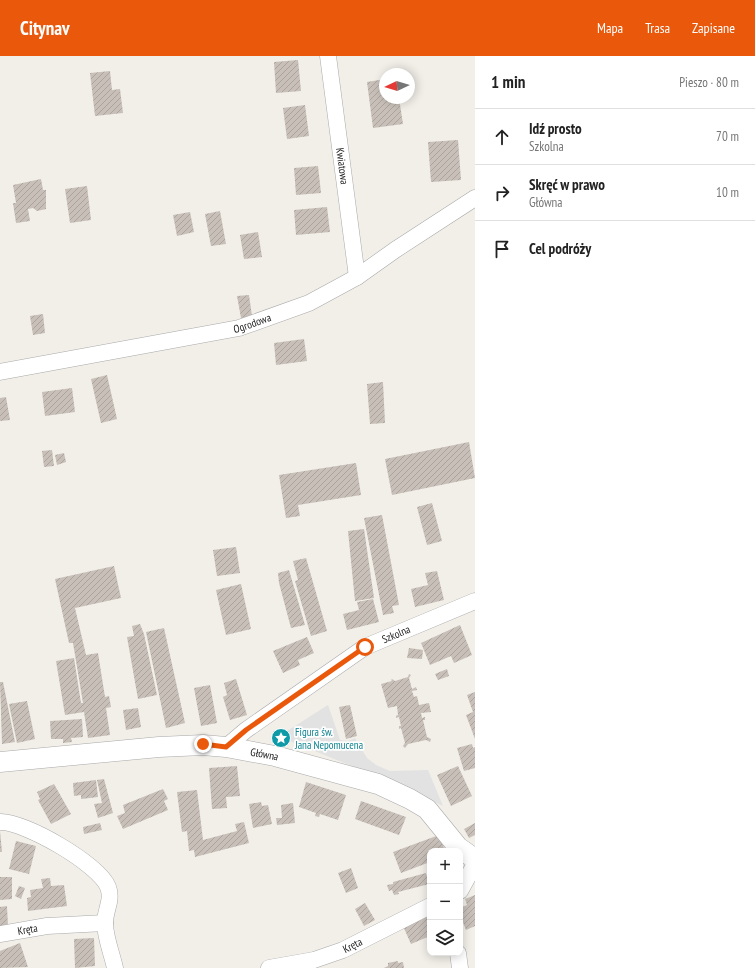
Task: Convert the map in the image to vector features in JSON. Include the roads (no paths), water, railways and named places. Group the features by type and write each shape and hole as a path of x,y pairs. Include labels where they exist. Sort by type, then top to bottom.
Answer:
{"street":[{"name":"Kwiatowa","path":"328,56 357,277"},
{"name":"Ogrodowa","path":"0,372 239,328 309,303 357,277 395,250 475,198"},
{"name":"Szkolna","path":"226,747 246,730 365,647 475,601"},
{"name":"Główna","path":"0,762 203,744 226,747 304,763 384,787 427,808 458,847 475,859"},
{"path":"0,822 29,829 66,848 101,877 108,886 110,899 105,923 115,968"},
{"path":"463,886 475,864"},
{"name":"Kręta","path":"269,968 314,960 343,950 427,908"},
{"name":"Kręta","path":"0,934 47,926 105,923"},
{"path":"458,956 460,968"}],"place":[{"name":"Figura św. Jana Nepomucena","path":"281,738"}]}
